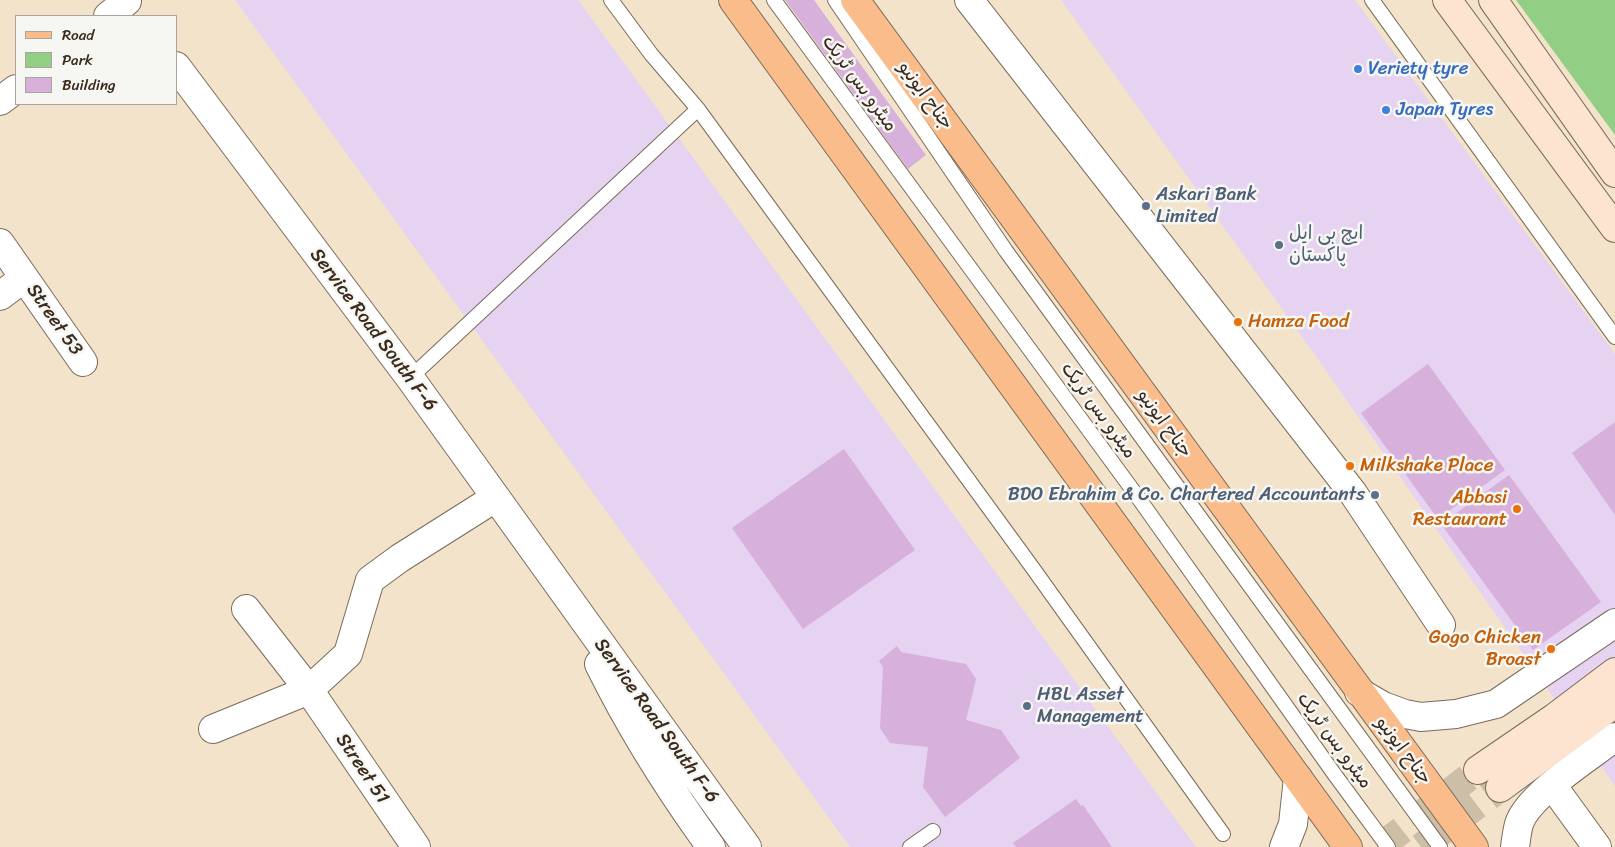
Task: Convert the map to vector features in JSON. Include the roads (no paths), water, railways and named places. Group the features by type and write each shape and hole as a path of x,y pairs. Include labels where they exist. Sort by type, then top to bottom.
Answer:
{"main road":[{"path":"733,0 1348,847"},
{"name":"جناح ایونیو","path":"855,0 1474,847"},
{"path":"1447,0 1615,228"},
{"path":"1493,0 1615,173"},
{"path":"1478,770 1554,718 1615,672"},
{"path":"1500,788 1615,704"}],"street":[{"path":"969,0 1353,494 1440,625"},
{"name":"Service Road South F-6","path":"178,69 410,378 747,847"},
{"path":"0,102 15,90"},
{"name":"Street 53","path":"0,243 84,362"},
{"name":"Street 53","path":"0,296 24,278"},
{"path":"213,729 308,690 348,654 370,580 400,558 496,498"},
{"name":"Service Road South F-6","path":"566,596 616,698 674,796 711,847"},
{"name":"Street 51","path":"246,609 308,690 416,847"},
{"path":"1359,692 1383,706 1405,714 1421,717 1456,714 1496,704 1615,623"},
{"path":"1515,847 1519,823 1529,806 1552,785 1615,738"},
{"path":"1284,847 1293,824 1298,778"},
{"path":"1552,785 1597,847"}],"lane":[{"path":"611,0 651,54 698,109 1026,559 1223,834"},
{"name":"میٹرو بس ٹریک","path":"774,0 1132,488 1388,847"},
{"name":"میٹرو بس ٹریک","path":"835,0 1006,251 1440,847"},
{"path":"1372,0 1615,336"},
{"path":"410,378 698,109"},
{"path":"910,847 933,831"}],"tunnel":[{"path":"1380,847 1478,770"},
{"path":"1421,847 1500,788"}],"place":[{"name":"Veriety tyre","path":"1358,69"},
{"name":"Japan Tyres","path":"1386,110"},
{"name":"Askari Bank Limited","path":"1146,206"},
{"name":"ایچ بی ایل پاکستان","path":"1279,245"},
{"name":"Hamza Food","path":"1238,322"},
{"name":"Milkshake Place","path":"1350,466"},
{"name":"BDO Ebrahim & Co. Chartered Accountants","path":"1375,495"},
{"name":"Abbasi Restaurant","path":"1517,509"},
{"name":"Gogo Chicken Broast","path":"1551,649"},
{"name":"HBL Asset Management","path":"1027,706"}]}
